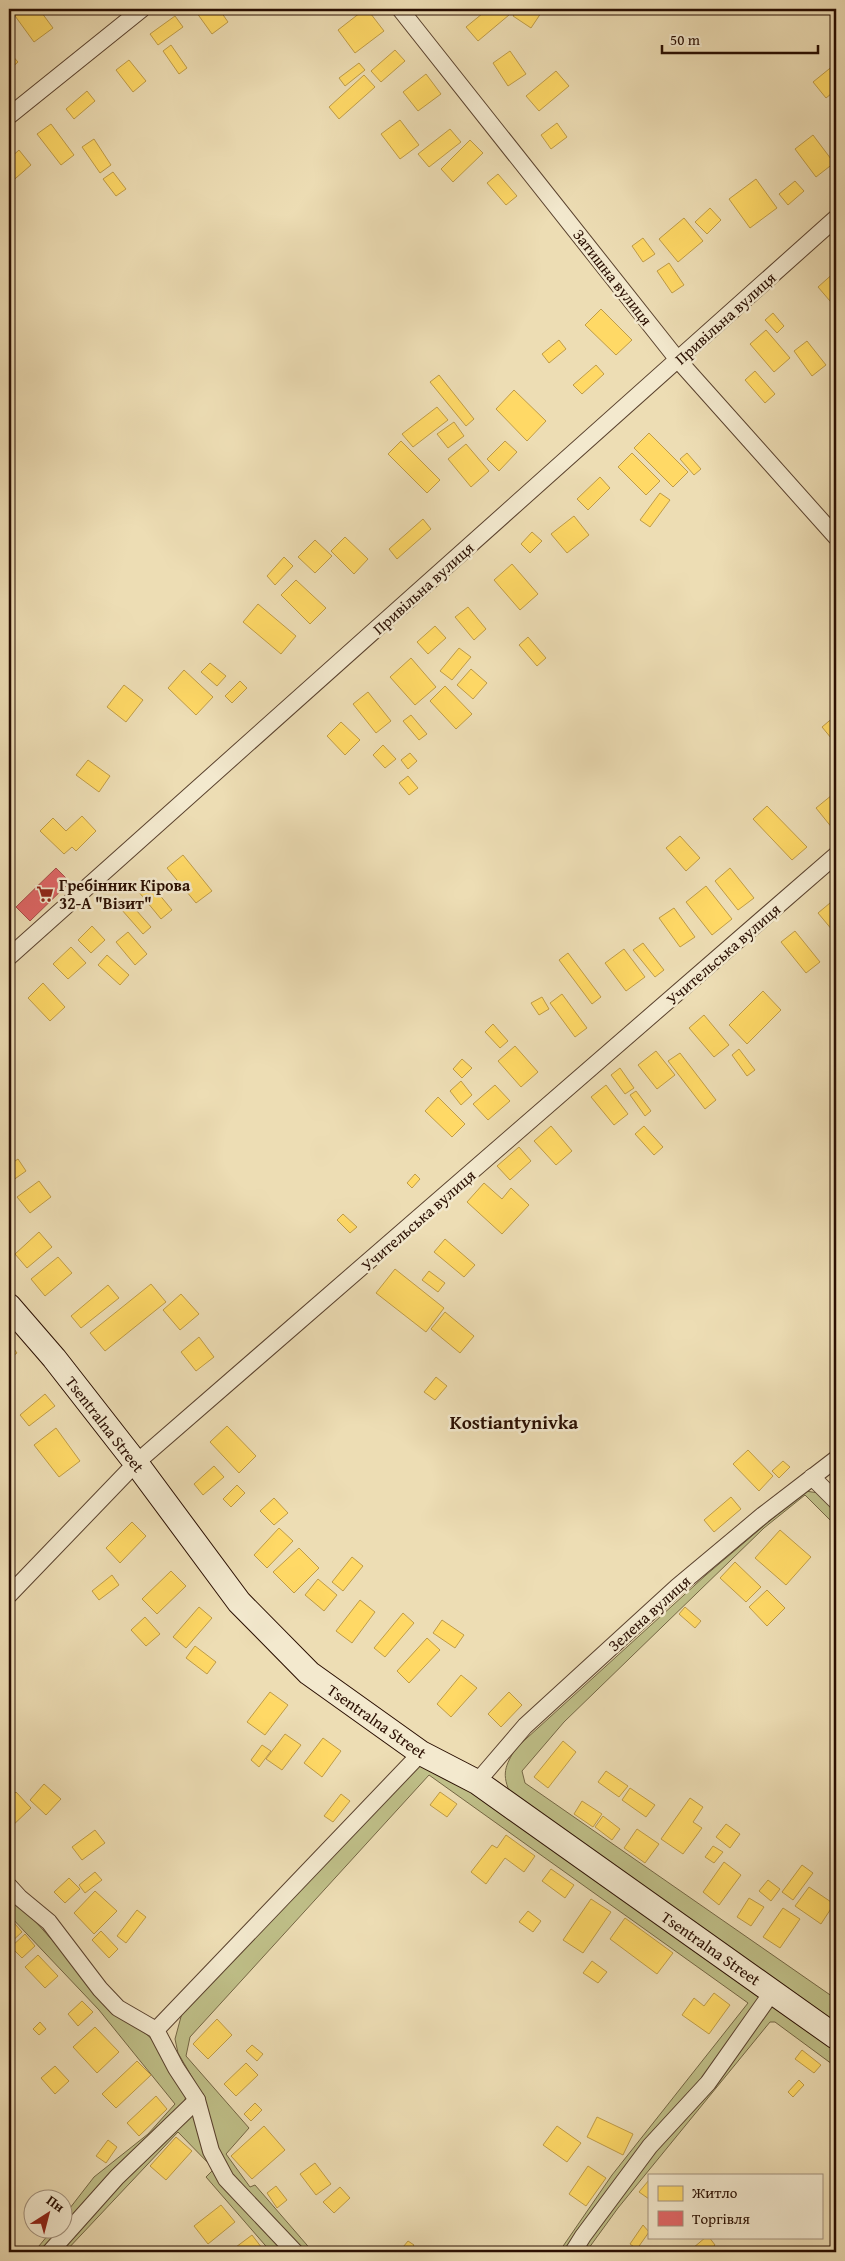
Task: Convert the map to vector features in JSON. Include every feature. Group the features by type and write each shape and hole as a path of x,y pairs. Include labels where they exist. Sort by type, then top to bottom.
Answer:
{"street":[{"path":"9,116 142,9"},
{"name":"Затишна вулиця","path":"400,9 678,360 836,537"},
{"name":"Привільна вулиця","path":"9,957 836,218"},
{"name":"Учительська вулиця","path":"9,1595 136,1463 836,855"},
{"name":"Tsentralna Street","path":"9,1306 54,1358 136,1463 239,1602 310,1673 421,1753 477,1782 836,2037"},
{"name":"Зелена вулиця","path":"477,1782 525,1726 677,1587 763,1515 836,1459"},
{"path":"812,1477 836,1501"},
{"path":"156,2030 421,1753"},
{"path":"9,1886 20,1898 49,1922 100,1989 118,2008 156,2030 176,2068 197,2100 211,2151 226,2179 295,2252"},
{"path":"573,2252 650,2146 708,2083 773,1992"},
{"path":"50,2252 117,2177 197,2100"}],"green space":[{"path":"805,1491 819,1493 836,1510 836,1526 805,1495 764,1528 564,1722 522,1771 525,1783 836,1999 836,2025 511,1795 505,1776 507,1765 516,1748 706,1575"},
{"path":"424,1763 431,1765 510,1816 764,1996 569,2252 559,2252 612,2175 748,2003 429,1775 190,2037 186,2056 249,2128 226,2154 250,2187 255,2185 313,2252 299,2252 225,2170 199,2089 178,2053 175,2039 182,2013 418,1766"},
{"path":"9,1892 103,1997 153,2040 186,2097 179,2112 72,2224 72,2205 94,2177 148,2134 175,2104 99,2010 9,1915"},
{"path":"774,2003 836,2045 836,2067 775,2022 770,2022 618,2208 586,2252 578,2252 587,2237"},
{"path":"193,2115 201,2135 288,2252 271,2252 206,2177 214,2169 178,2132 65,2252 57,2252 69,2238 72,2238 72,2235 96,2207"},
{"path":"46,2238 58,2238 45,2252 34,2252"}],"building: Житло":[{"path":"10,9 39,9 53,28 34,42"},
{"path":"194,9 219,9 228,22 212,34"},
{"path":"367,9 384,31 355,53 338,30"},
{"path":"488,9 504,9 509,15 478,41 466,27"},
{"path":"518,9 535,9 541,13 531,28 513,16"},
{"path":"175,16 183,27 158,45 150,34"},
{"path":"171,45 187,68 179,74 163,51"},
{"path":"395,50 405,61 381,82 371,71"},
{"path":"510,51 526,74 508,86 493,63"},
{"path":"9,52 18,62 9,70"},
{"path":"129,60 146,81 133,92 116,70"},
{"path":"359,63 365,70 345,86 339,78"},
{"path":"834,65 836,68 836,90 826,98 813,82"},
{"path":"556,71 569,86 539,111 526,96"},
{"path":"426,74 441,94 418,111 403,92"},
{"path":"364,75 375,87 339,119 329,107"},
{"path":"87,91 95,101 74,119 66,109"},
{"path":"400,120 419,145 400,159 381,134"},
{"path":"557,123 567,137 551,149 541,135"},
{"path":"51,124 74,155 61,165 37,134"},
{"path":"450,129 461,142 429,167 418,154"},
{"path":"813,135 834,163 816,177 795,149"},
{"path":"94,139 111,165 100,173 82,147"},
{"path":"470,140 483,153 453,182 441,169"},
{"path":"19,150 31,165 9,184 9,159"},
{"path":"113,172 126,189 116,196 103,179"},
{"path":"498,174 517,196 506,205 487,183"},
{"path":"756,179 777,208 750,228 729,199"},
{"path":"795,181 804,191 788,205 779,194"},
{"path":"710,208 721,220 707,234 695,222"},
{"path":"684,218 703,241 678,262 659,239"},
{"path":"643,238 655,254 643,262 632,246"},
{"path":"669,263 684,285 672,293 657,271"},
{"path":"836,271 836,308 818,287"},
{"path":"601,309 632,340 616,355 585,325"},
{"path":"773,313 784,326 777,333 765,320"},
{"path":"766,330 790,358 774,372 750,344"},
{"path":"559,340 566,349 549,363 542,354"},
{"path":"807,341 826,365 812,376 794,351"},
{"path":"596,365 604,374 582,394 573,385"},
{"path":"755,371 775,394 765,403 745,380"},
{"path":"439,375 474,419 466,426 430,382"},
{"path":"514,390 546,421 527,441 496,409"},
{"path":"437,407 448,420 413,447 402,434"},
{"path":"454,422 464,436 448,448 437,434"},
{"path":"649,433 688,472 673,487 634,448"},
{"path":"401,441 440,480 427,493 388,454"},
{"path":"505,441 517,452 499,471 487,459"},
{"path":"466,444 489,471 471,487 448,459"},
{"path":"632,453 660,481 646,495 618,467"},
{"path":"687,453 701,469 694,475 680,459"},
{"path":"600,477 610,488 588,510 577,499"},
{"path":"660,493 670,500 650,527 640,520"},
{"path":"574,516 589,535 567,553 551,534"},
{"path":"423,519 431,529 397,559 389,549"},
{"path":"532,532 542,541 530,553 521,544"},
{"path":"345,537 368,559 354,574 331,551"},
{"path":"315,540 332,556 315,573 298,557"},
{"path":"284,557 293,566 275,585 267,576"},
{"path":"512,564 538,594 520,610 494,580"},
{"path":"296,580 326,608 310,624 281,595"},
{"path":"258,604 296,636 281,654 243,622"},
{"path":"468,607 486,629 474,640 455,617"},
{"path":"435,626 446,638 428,654 417,642"},
{"path":"528,637 546,658 537,666 519,645"},
{"path":"459,648 471,657 452,680 440,671"},
{"path":"411,658 436,687 415,705 390,677"},
{"path":"210,663 226,676 217,686 201,672"},
{"path":"471,669 487,683 473,699 457,685"},
{"path":"184,670 213,697 196,715 168,688"},
{"path":"240,681 247,688 232,703 225,696"},
{"path":"124,685 143,700 126,722 107,707"},
{"path":"445,686 472,714 456,729 430,701"},
{"path":"368,692 391,721 376,733 353,704"},
{"path":"411,715 427,734 419,740 403,721"},
{"path":"836,717 836,744 822,727"},
{"path":"341,722 360,740 345,755 327,736"},
{"path":"383,745 396,759 385,768 373,755"},
{"path":"410,753 417,761 408,769 401,760"},
{"path":"88,760 110,776 99,792 76,775"},
{"path":"408,776 418,788 409,795 399,783"},
{"path":"832,795 836,800 836,826 833,829 816,808"},
{"path":"767,806 807,847 792,860 753,819"},
{"path":"82,816 96,831 76,851 72,847 64,854 40,831 53,818 66,831"},
{"path":"680,836 700,858 686,871 666,848"},
{"path":"183,855 212,891 196,903 167,868"},
{"path":"730,868 754,898 738,910 715,881"},
{"path":"149,882 172,910 161,919 138,891"},
{"path":"706,886 732,919 712,935 686,902"},
{"path":"836,898 836,928 833,931 818,913"},
{"path":"129,902 151,927 143,934 121,909"},
{"path":"674,908 695,937 680,947 659,918"},
{"path":"92,926 105,940 91,953 78,940"},
{"path":"795,931 820,962 806,973 781,942"},
{"path":"128,932 147,954 135,965 116,942"},
{"path":"643,943 664,970 655,977 633,950"},
{"path":"71,947 86,963 68,979 53,964"},
{"path":"624,949 645,977 626,991 605,963"},
{"path":"568,953 601,997 592,1004 559,960"},
{"path":"107,955 129,975 120,985 98,965"},
{"path":"43,983 65,1007 50,1021 28,998"},
{"path":"763,991 781,1010 747,1044 729,1025"},
{"path":"562,994 587,1028 575,1037 550,1003"},
{"path":"542,997 549,1009 539,1015 531,1003"},
{"path":"704,1015 729,1045 714,1057 689,1028"},
{"path":"493,1024 508,1041 500,1048 485,1032"},
{"path":"515,1046 538,1072 521,1087 498,1061"},
{"path":"739,1049 755,1070 747,1076 732,1055"},
{"path":"656,1051 675,1075 657,1089 638,1065"},
{"path":"680,1053 716,1100 705,1109 668,1061"},
{"path":"462,1059 472,1068 462,1078 453,1069"},
{"path":"620,1068 634,1088 625,1094 611,1075"},
{"path":"461,1081 472,1095 461,1105 450,1091"},
{"path":"495,1085 510,1101 488,1120 473,1104"},
{"path":"606,1085 628,1114 614,1125 591,1097"},
{"path":"636,1091 651,1111 645,1116 630,1095"},
{"path":"438,1097 465,1124 452,1137 425,1111"},
{"path":"551,1126 572,1151 556,1165 534,1141"},
{"path":"644,1126 663,1147 654,1155 635,1134"},
{"path":"519,1147 531,1161 510,1180 497,1166"},
{"path":"18,1159 26,1171 9,1183 9,1165"},
{"path":"415,1174 420,1179 412,1188 407,1183"},
{"path":"39,1181 51,1197 30,1213 17,1197"},
{"path":"484,1183 502,1199 511,1188 529,1205 502,1234 467,1202"},
{"path":"343,1214 357,1227 350,1233 337,1220"},
{"path":"39,1232 52,1247 27,1268 15,1254"},
{"path":"445,1239 475,1265 464,1277 434,1252"},
{"path":"58,1257 72,1273 45,1296 31,1279"},
{"path":"395,1269 444,1308 426,1332 376,1293"},
{"path":"429,1271 445,1283 438,1292 422,1280"},
{"path":"151,1284 166,1302 105,1351 90,1333"},
{"path":"108,1285 119,1298 81,1328 71,1316"},
{"path":"181,1294 199,1314 180,1330 163,1310"},
{"path":"445,1312 474,1336 460,1353 431,1329"},
{"path":"199,1337 214,1357 196,1371 181,1352"},
{"path":"9,1342 17,1353 9,1359"},
{"path":"436,1377 447,1386 435,1400 424,1392"},
{"path":"45,1394 55,1406 29,1426 20,1415"},
{"path":"227,1426 256,1456 239,1473 210,1442"},
{"path":"56,1428 80,1461 59,1477 34,1445"},
{"path":"9,1435 14,1441 9,1445"},
{"path":"748,1450 773,1476 759,1491 733,1464"},
{"path":"783,1461 790,1467 779,1478 772,1471"},
{"path":"214,1466 224,1477 203,1495 194,1484"},
{"path":"237,1485 245,1493 231,1507 223,1499"},
{"path":"731,1497 741,1509 714,1532 704,1520"},
{"path":"274,1498 288,1513 274,1525 260,1511"},
{"path":"132,1522 146,1536 120,1563 106,1548"},
{"path":"279,1528 293,1541 267,1568 254,1555"},
{"path":"780,1530 811,1557 786,1585 755,1558"},
{"path":"299,1548 319,1568 294,1593 273,1572"},
{"path":"352,1557 363,1566 343,1591 332,1582"},
{"path":"735,1562 761,1587 746,1602 720,1578"},
{"path":"171,1571 186,1586 157,1614 142,1599"},
{"path":"112,1575 119,1585 99,1600 92,1591"},
{"path":"318,1579 337,1595 324,1611 305,1595"},
{"path":"767,1590 785,1608 767,1626 749,1607"},
{"path":"360,1600 375,1612 352,1643 336,1631"},
{"path":"199,1607 212,1618 186,1648 173,1637"},
{"path":"685,1607 701,1621 695,1628 679,1614"},
{"path":"403,1613 414,1623 385,1657 374,1648"},
{"path":"145,1617 160,1634 146,1646 131,1630"},
{"path":"442,1620 464,1635 455,1648 433,1633"},
{"path":"427,1638 440,1650 409,1683 397,1671"},
{"path":"195,1646 216,1662 207,1674 186,1658"},
{"path":"461,1675 477,1688 451,1717 437,1704"},
{"path":"270,1692 288,1705 265,1735 247,1722"},
{"path":"509,1692 522,1705 501,1727 488,1714"},
{"path":"285,1734 301,1745 282,1770 266,1759"},
{"path":"323,1738 341,1751 322,1777 304,1763"},
{"path":"563,1741 576,1752 548,1788 534,1777"},
{"path":"262,1745 271,1751 259,1767 251,1760"},
{"path":"606,1771 628,1786 619,1797 598,1782"},
{"path":"44,1784 61,1799 46,1815 30,1800"},
{"path":"630,1788 655,1805 646,1817 622,1800"},
{"path":"16,1792 31,1808 9,1829 9,1799"},
{"path":"440,1792 457,1804 447,1817 430,1805"},
{"path":"341,1794 350,1801 333,1822 324,1816"},
{"path":"690,1798 703,1807 693,1822 702,1828 683,1854 661,1839"},
{"path":"582,1801 602,1814 593,1827 574,1814"},
{"path":"603,1816 620,1829 612,1840 595,1827"},
{"path":"726,1824 740,1834 730,1848 716,1837"},
{"path":"637,1829 659,1844 645,1863 624,1848"},
{"path":"95,1830 105,1843 82,1860 72,1847"},
{"path":"506,1835 535,1856 524,1872 505,1858 486,1884 471,1872 492,1845 497,1848"},
{"path":"713,1846 723,1852 714,1863 705,1857"},
{"path":"724,1862 741,1875 719,1905 703,1892"},
{"path":"802,1865 813,1873 793,1900 782,1892"},
{"path":"551,1869 574,1885 565,1898 542,1881"},
{"path":"95,1872 102,1880 85,1893 79,1885"},
{"path":"69,1878 80,1889 65,1903 54,1892"},
{"path":"768,1880 780,1889 771,1901 759,1891"},
{"path":"809,1887 834,1904 821,1924 795,1906"},
{"path":"95,1891 117,1911 94,1934 74,1913"},
{"path":"749,1898 764,1907 751,1926 737,1917"},
{"path":"591,1899 611,1912 583,1953 563,1940"},
{"path":"783,1908 800,1919 780,1948 763,1937"},
{"path":"137,1910 146,1917 126,1943 117,1936"},
{"path":"528,1911 541,1921 533,1932 519,1922"},
{"path":"9,1917 22,1932 9,1944"},
{"path":"625,1918 673,1953 657,1974 610,1939"},
{"path":"101,1931 118,1949 109,1958 92,1940"},
{"path":"25,1934 35,1946 22,1958 11,1947"},
{"path":"38,1955 58,1976 45,1988 25,1967"},
{"path":"592,1961 607,1972 598,1983 583,1973"},
{"path":"714,1993 730,2005 709,2034 682,2015 694,1998 704,2006"},
{"path":"82,2001 93,2012 78,2026 68,2014"},
{"path":"217,2019 232,2035 208,2059 193,2044"},
{"path":"40,2022 46,2029 39,2035 33,2029"},
{"path":"95,2027 119,2052 97,2073 73,2047"},
{"path":"252,2045 263,2054 257,2061 246,2051"},
{"path":"802,2050 821,2065 814,2073 795,2059"},
{"path":"137,2061 151,2075 116,2108 102,2094"},
{"path":"246,2063 258,2075 236,2096 224,2084"},
{"path":"55,2066 69,2081 55,2094 41,2078"},
{"path":"799,2080 804,2085 793,2097 788,2092"},
{"path":"156,2096 167,2109 139,2136 127,2123"},
{"path":"255,2103 262,2110 251,2121 244,2114"},
{"path":"597,2117 633,2134 623,2155 587,2137"},
{"path":"264,2126 285,2150 252,2179 231,2156"},
{"path":"557,2126 581,2143 567,2162 543,2145"},
{"path":"176,2137 192,2151 166,2180 150,2166"},
{"path":"108,2140 117,2147 106,2163 96,2156"},
{"path":"315,2163 331,2184 316,2195 300,2174"},
{"path":"588,2166 606,2178 586,2206 569,2194"},
{"path":"648,2181 648,2198 639,2192"},
{"path":"276,2186 287,2200 277,2208 267,2193"},
{"path":"340,2187 350,2198 334,2213 323,2202"},
{"path":"221,2205 235,2222 208,2244 194,2226"},
{"path":"643,2225 648,2233 637,2249 630,2244"},
{"path":"252,2235 265,2252 240,2252 236,2247"},
{"path":"705,2238 710,2238 715,2245 707,2252 696,2252 693,2248"},
{"path":"408,2241 414,2245 408,2252 399,2252"}],"building: Торгівля":[{"path":"56,868 70,882 30,921 16,907"}],"place":[{"name":"Гребінник Кірова 32-А \"Візит\"","path":"45,894"}],"district":[{"name":"Kostiantynivka","path":"514,1422"}]}
